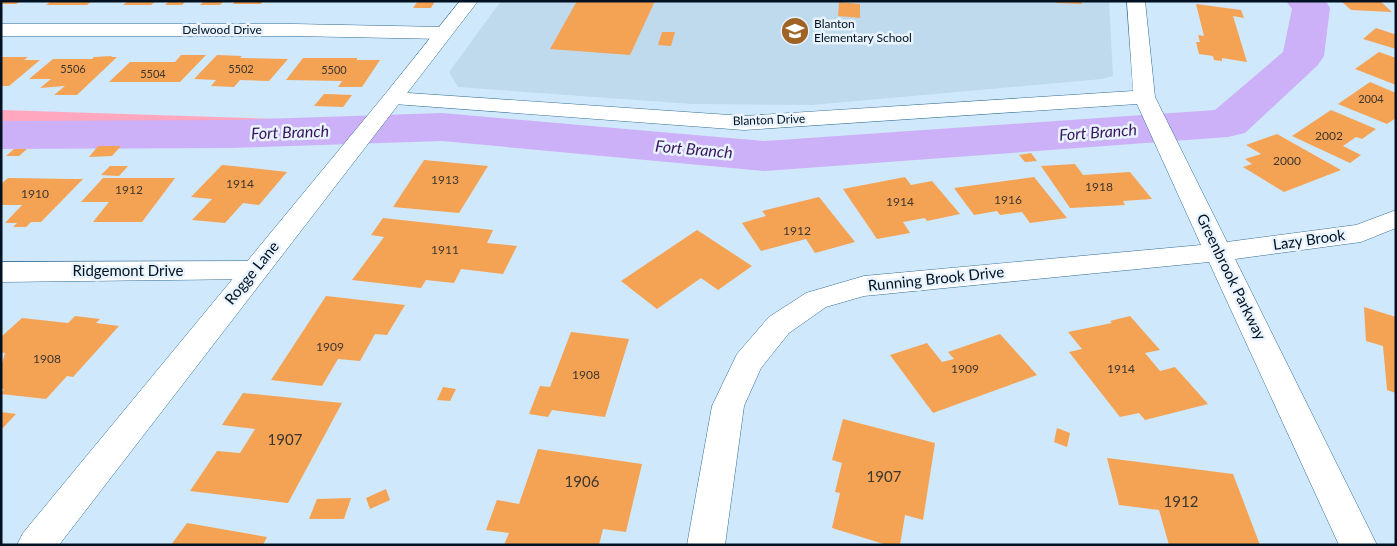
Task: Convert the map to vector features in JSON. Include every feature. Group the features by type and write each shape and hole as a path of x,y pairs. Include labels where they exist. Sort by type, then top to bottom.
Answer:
{"street":[{"name":"Rogge Lane","path":"36,545 254,270 377,120 469,1"},
{"name":"Greenbrook Parkway","path":"1136,1 1147,104 1358,545"},
{"name":"Delwood Drive","path":"1,30 293,30 443,33"},
{"name":"Blanton Drive","path":"394,98 744,123 1147,104"},
{"name":"Lazy Brook","path":"1219,252 1361,233 1396,218"},
{"name":"Running Brook Drive","path":"706,545 728,406 748,362 779,325 816,300 864,286 1219,252"},
{"name":"Ridgemont Drive","path":"1,272 254,270"}],"shaded area":[{"name":"Blanton Elementary School","path":"501,1 1109,1 1113,76 1102,79 812,105 692,104 458,87 449,72"},
{"path":"1,110 342,121 318,145 1,146"}],"building":[{"path":"1,1 21,1 16,4 1,4"},
{"path":"51,1 92,1 87,5 46,5"},
{"path":"128,1 156,1 151,5 123,5"},
{"path":"169,1 186,1 182,5 165,5"},
{"path":"204,1 224,1 220,5 200,5"},
{"path":"235,1 263,1 261,4 233,4"},
{"path":"418,1 435,1 431,8 413,8"},
{"path":"577,1 655,1 630,55 550,49"},
{"path":"1056,1 1081,1 1082,4 1056,3"},
{"path":"1341,1 1380,1 1392,12 1351,10"},
{"path":"839,2 860,4 860,18 838,16"},
{"path":"1196,4 1241,10 1244,18 1233,16 1247,62 1222,58 1222,61 1214,60 1213,56 1199,54 1196,42 1200,42 1198,35 1204,36"},
{"path":"1376,28 1396,33 1396,49 1363,39"},
{"path":"662,32 675,32 671,46 658,45"},
{"path":"1379,52 1396,58 1396,85 1355,69"},
{"path":"181,55 206,55 180,82 109,82 130,62 175,62"},
{"path":"217,55 242,56 240,58 288,59 269,81 240,80 234,87 211,86 216,80 194,79"},
{"path":"1,57 28,57 24,60 40,60 9,86 1,86"},
{"path":"94,57 117,57 77,95 54,95 65,86 40,88 51,79 29,79 53,59 92,59"},
{"path":"303,58 380,60 362,87 338,87 342,81 286,80"},
{"path":"1370,82 1396,93 1396,118 1387,124 1338,104"},
{"path":"324,94 352,95 343,107 314,106"},
{"path":"1331,110 1376,129 1362,139 1356,137 1343,146 1361,155 1350,163 1292,136"},
{"path":"1277,134 1341,170 1284,192 1243,167 1252,164 1245,159 1261,154 1246,145"},
{"path":"98,146 121,146 112,156 89,157"},
{"path":"14,149 27,149 19,156 6,156"},
{"path":"1031,153 1037,161 1025,162 1019,155"},
{"path":"424,160 488,166 459,213 393,207"},
{"path":"1075,164 1083,175 1130,172 1152,199 1123,201 1125,205 1070,208 1041,166"},
{"path":"222,165 287,172 259,205 243,203 225,223 192,220 212,199 191,197"},
{"path":"110,166 128,166 119,176 101,175"},
{"path":"905,177 911,185 932,181 960,214 927,221 925,218 903,222 910,233 877,239 843,189"},
{"path":"1034,177 1067,218 1030,223 1022,212 1000,215 997,211 974,215 954,188"},
{"path":"8,178 83,179 41,222 31,222 26,227 13,227 17,223 5,223 22,205 1,205 1,184"},
{"path":"103,178 175,178 142,222 93,222 109,202 81,202"},
{"path":"819,197 855,242 815,253 806,239 761,251 742,223 766,216 762,211"},
{"path":"383,218 493,230 487,243 517,246 503,274 461,269 454,283 426,280 421,288 352,280 384,237 371,235"},
{"path":"697,230 752,266 718,290 701,278 657,309 621,281"},
{"path":"326,296 405,305 387,335 375,334 360,361 338,359 322,386 271,380"},
{"path":"1364,307 1396,317 1396,393 1387,390 1383,346 1366,341"},
{"path":"75,316 100,319 96,323 119,326 73,377 67,376 46,399 1,394 4,389 1,389 1,367 5,353 1,352 1,337 22,318 68,323"},
{"path":"1130,316 1160,350 1145,353 1160,371 1175,367 1208,404 1145,420 1139,413 1120,417 1069,352 1082,349 1068,332 1112,323 1110,321"},
{"path":"571,332 629,339 605,417 552,410 548,417 529,414 540,386 550,387"},
{"path":"1000,334 1037,375 933,413 890,355 927,343 942,362 954,359 948,352"},
{"path":"443,387 456,389 450,401 437,400"},
{"path":"243,393 342,403 288,503 190,491 217,451 240,453 255,429 222,425"},
{"path":"1,412 16,414 1,430"},
{"path":"843,419 935,443 923,520 905,515 900,545 887,545 832,528 840,493 835,492 842,463 832,460"},
{"path":"1057,428 1070,433 1067,447 1054,442"},
{"path":"538,449 642,464 626,532 603,529 599,545 504,545 509,533 486,530 497,500 519,504"},
{"path":"1107,458 1233,474 1260,545 1169,545 1159,510 1119,505"},
{"path":"386,489 390,500 370,509 366,498"},
{"path":"351,498 344,519 309,519 317,499"},
{"path":"187,523 267,537 263,545 171,545"}],"waterway":[{"name":"Fort Branch","path":"1,135 231,134 442,127 765,156 1228,123 1303,56 1311,8 1305,1"}],"place":[{"name":"Blanton Elementary School","path":"795,31"}]}
